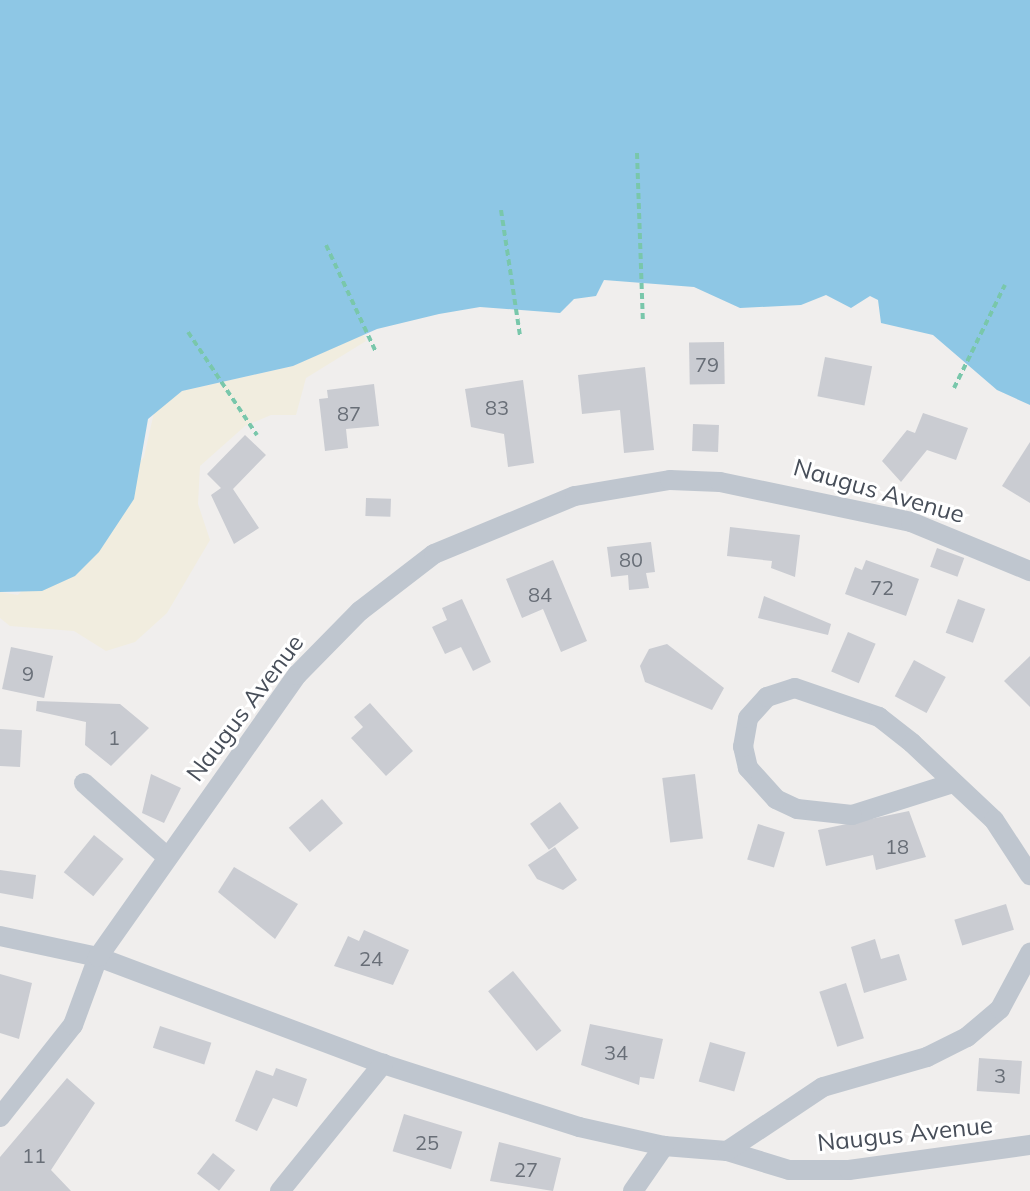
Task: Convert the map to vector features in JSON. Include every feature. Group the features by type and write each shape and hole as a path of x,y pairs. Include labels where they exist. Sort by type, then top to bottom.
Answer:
{"street":[{"name":"Naugus Avenue","path":"98,957 297,675 360,611 434,554 547,505 670,480 770,488 911,522 1030,571"},
{"path":"953,783 852,815 797,809 776,799 748,768 743,747 748,718 767,697 819,691 879,717 953,783 1013,843 1030,875"},
{"path":"84,783 167,857"},
{"name":"Naugus Avenue","path":"0,936 98,957 383,1064 579,1127 664,1146 727,1151 789,1170 849,1170 1030,1145"},
{"path":"727,1151 823,1087 927,1057 967,1037 1000,1009 1030,953"},
{"path":"0,1117 73,1025 98,957"},
{"path":"280,1191 383,1064"},
{"path":"633,1191 664,1146"}],"path":[{"path":"637,153 643,321"},
{"path":"501,210 520,336"},
{"path":"326,245 376,352"},
{"path":"954,388 1005,285"},
{"path":"188,332 257,435"}],"sand":[{"path":"363,334 366,341 306,378 296,415 271,415 245,426 200,466 198,504 210,540 167,613 135,642 106,651 74,631 10,626 0,618 0,592 18,595 144,457 155,408 182,391 293,366"}],"water":[{"path":"0,0 1030,0 1030,405 997,390 933,335 881,323 878,300 870,296 851,308 826,295 801,305 740,308 694,287 604,280 596,296 574,299 560,313 480,307 439,314 377,329 293,366 182,391 148,419 134,499 99,552 75,576 42,591 0,592"}],"building":[{"path":"724,342 725,384 690,385 689,343"},
{"path":"825,357 872,366 864,405 817,396"},
{"path":"645,367 654,450 624,453 620,410 582,414 578,375"},
{"path":"523,380 534,463 508,467 504,434 471,427 465,389"},
{"path":"374,384 379,426 346,429 348,448 325,451 319,399 328,398 327,390"},
{"path":"923,413 968,428 956,460 927,450 901,482 882,461 907,430 915,433"},
{"path":"693,424 719,425 718,452 692,451"},
{"path":"245,435 266,455 233,489 259,528 234,544 211,495 221,488 207,474"},
{"path":"1030,442 1030,503 1002,486"},
{"path":"366,498 391,499 390,517 365,516"},
{"path":"730,527 800,535 795,577 771,568 772,561 727,556"},
{"path":"651,542 655,572 646,573 649,588 629,590 628,575 611,577 607,547"},
{"path":"937,548 964,558 957,577 930,567"},
{"path":"553,560 587,641 561,652 543,609 522,618 506,579"},
{"path":"866,560 919,579 906,616 845,594 855,567 862,570"},
{"path":"764,596 831,624 828,635 758,618"},
{"path":"462,599 491,662 473,671 461,647 445,654 432,627 447,620 442,608"},
{"path":"958,599 985,609 973,643 946,633"},
{"path":"848,632 876,644 859,683 831,672"},
{"path":"667,644 724,688 712,710 645,682 640,666 649,649"},
{"path":"11,647 53,656 44,698 2,689"},
{"path":"1030,656 1030,707 1004,681"},
{"path":"914,660 946,677 927,713 895,696"},
{"path":"37,701 120,704 149,728 111,766 85,745 86,722 36,711"},
{"path":"370,703 413,751 386,776 351,738 363,727 354,717"},
{"path":"0,729 22,730 20,767 0,766"},
{"path":"151,774 181,788 164,823 142,813"},
{"path":"695,774 703,839 670,843 662,778"},
{"path":"322,799 343,823 310,852 289,828"},
{"path":"560,802 579,828 549,850 530,824"},
{"path":"909,811 926,857 876,870 873,855 826,866 818,830"},
{"path":"758,824 785,832 774,868 747,859"},
{"path":"94,835 124,859 93,896 64,872"},
{"path":"555,847 577,880 563,890 537,879 528,865"},
{"path":"234,867 298,904 275,939 218,892"},
{"path":"0,870 36,875 33,899 0,893"},
{"path":"1006,904 1014,930 962,946 954,920"},
{"path":"364,930 409,950 393,985 334,966 348,936 359,941"},
{"path":"875,939 881,959 899,954 907,980 864,993 851,947"},
{"path":"513,971 561,1031 537,1051 488,991"},
{"path":"0,974 32,983 19,1039 0,1033"},
{"path":"846,983 864,1038 837,1047 819,992"},
{"path":"590,1024 663,1039 654,1079 640,1077 639,1085 581,1065"},
{"path":"160,1026 211,1043 204,1065 153,1048"},
{"path":"710,1042 746,1052 734,1092 699,1081"},
{"path":"979,1058 1022,1061 1020,1094 977,1091"},
{"path":"276,1068 307,1079 297,1107 273,1098 257,1131 235,1121 256,1070 273,1076"},
{"path":"67,1078 95,1103 51,1170 71,1191 0,1191 0,1157"},
{"path":"404,1114 462,1132 451,1169 393,1151"},
{"path":"499,1142 561,1158 553,1191 490,1181"},
{"path":"213,1153 235,1170 219,1191 197,1173"}]}
